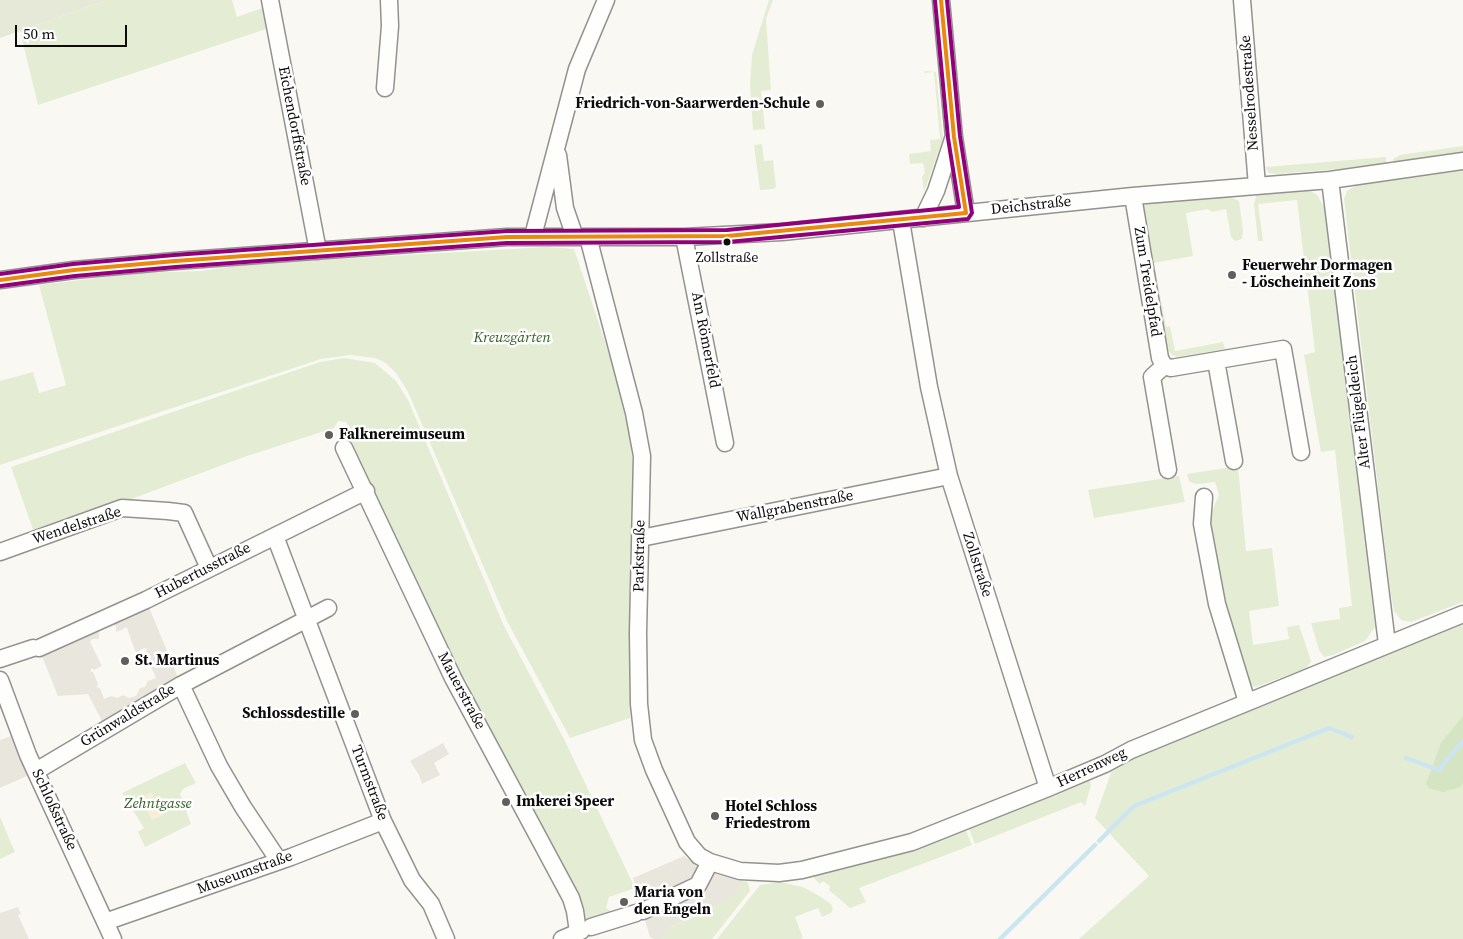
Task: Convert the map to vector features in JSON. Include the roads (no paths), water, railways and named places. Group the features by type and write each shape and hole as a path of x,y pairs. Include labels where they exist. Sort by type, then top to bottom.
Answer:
{"street":[{"name":"Eichendorffstraße","path":"270,0 318,251"},
{"path":"385,88 390,26 389,0"},
{"path":"533,236 577,69 606,0"},
{"path":"941,0 954,137 966,213"},
{"name":"Nesselrodestraße","path":"1242,0 1257,186"},
{"path":"923,218 936,190 954,137"},
{"name":"Parkstraße","path":"558,143 560,180 565,208 581,237 640,437 643,476 640,538 639,704 643,740 654,770 687,842 699,856 710,862"},
{"name":"Deichstraße","path":"0,280 81,270 533,236 684,237 782,232 1133,196 1330,180 1463,162"},
{"name":"Alter Flügeldeich","path":"1330,180 1387,644"},
{"name":"Zum Treidelpfad","path":"1133,196 1160,358 1164,366"},
{"name":"Zollstraße","path":"901,220 929,387 949,476 1048,788"},
{"name":"Am Römerfeld","path":"684,237 725,443"},
{"path":"1168,470 1152,377 1164,366 1171,368 1283,349 1301,452"},
{"path":"1216,360 1234,461"},
{"name":"Mauerstraße","path":"344,448 453,678 571,898 583,930"},
{"name":"Wallgrabenstraße","path":"640,538 949,476"},
{"name":"Hubertusstraße","path":"0,659 36,648 148,599 366,491"},
{"path":"1204,497 1202,524 1217,604 1247,702"},
{"name":"Wendelstraße","path":"0,552 122,508 168,511 184,513 208,568"},
{"name":"Turmstraße","path":"275,536 383,822 412,880 431,904 446,939"},
{"name":"Grünwaldstraße","path":"36,771 181,685 328,608"},
{"name":"Herrenweg","path":"710,862 727,868 760,873 802,870 912,842 1048,788 1105,764 1131,750 1463,614"},
{"name":"Schloßstraße","path":"0,680 28,755 113,939"},
{"path":"181,685 219,766 243,807 279,861"},
{"name":"Museumstraße","path":"105,922 383,822"},
{"path":"562,939 583,930 640,912 698,885 710,862"}],"waterway":[{"path":"1099,841 1134,806 1329,728 1352,737"},
{"path":"1406,758 1439,770 1463,741"},
{"path":"1000,939 1095,845"}],"place":[{"name":"Friedrich-von-Saarwerden-Schule","path":"820,104"},
{"name":"Zollstraße","path":"727,242"},
{"name":"Feuerwehr Dormagen - Löscheinheit Zons","path":"1232,275"},
{"name":"Falknereimuseum","path":"329,435"},
{"name":"St. Martinus","path":"125,661"},
{"name":"Schlossdestille","path":"355,714"},
{"name":"Imkerei Speer","path":"506,802"},
{"name":"Hotel Schloss Friedestrom","path":"715,816"},
{"name":"Maria von den Engeln","path":"624,902"}],"park label":[{"name":"Kreuzgärten","path":"512,338"},
{"name":"Zehntgasse","path":"158,804"}]}
